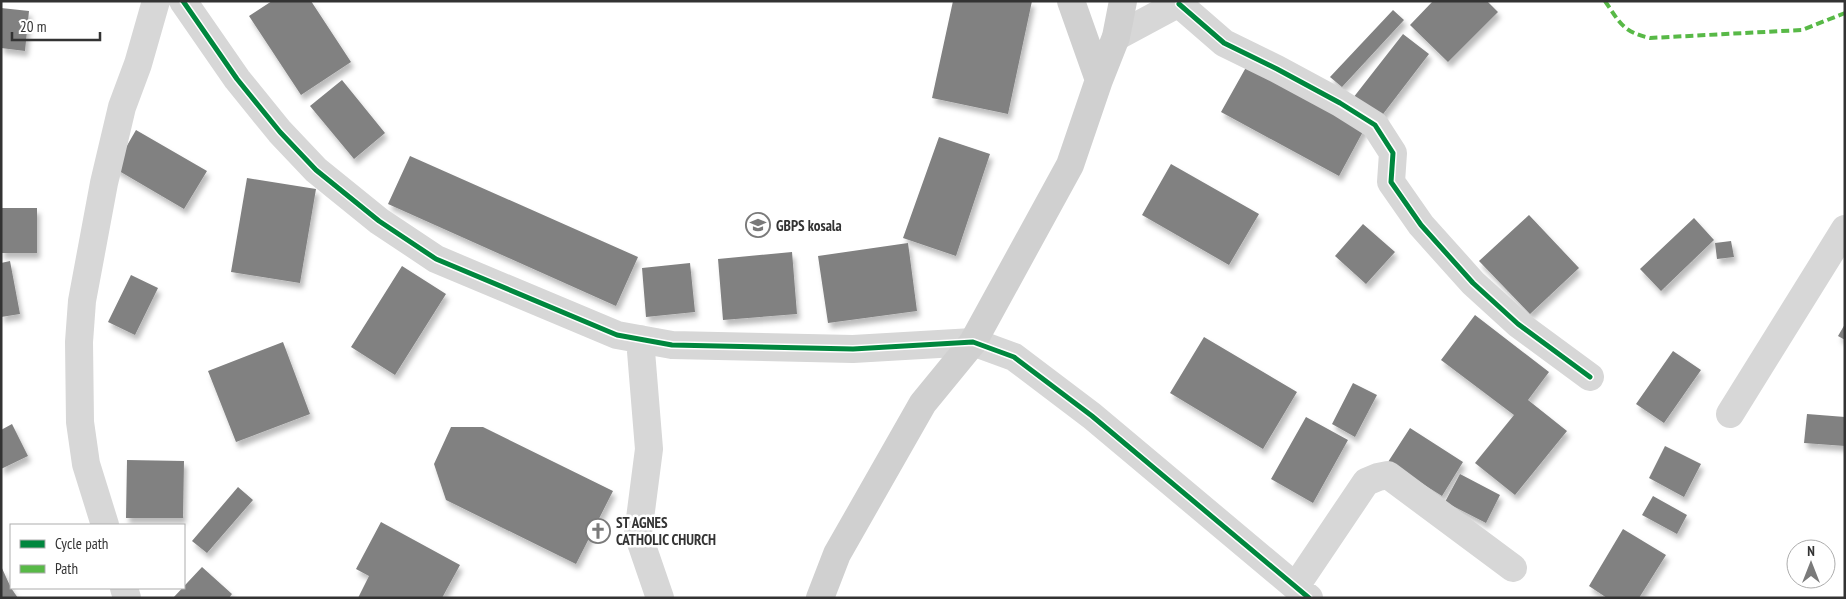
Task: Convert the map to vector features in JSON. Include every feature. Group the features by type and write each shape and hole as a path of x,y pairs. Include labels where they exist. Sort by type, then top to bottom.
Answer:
{"main road":[{"path":"1071,1 1099,80"},
{"path":"820,598 837,554 923,403 973,342 1070,165 1116,37 1123,1"}],"street":[{"path":"105,524 86,464 80,422 79,342 82,301 104,183 122,107 138,64 156,1"},
{"path":"183,1 237,79 280,132 316,170 379,221 436,259 617,335 672,345 853,349 973,342 1014,357 1092,416 1303,592 1366,482 1378,476 1388,475 1513,568"},
{"path":"1116,37 1181,3 1224,44 1277,69 1340,103 1375,126 1393,153 1391,182 1421,225 1473,283 1518,324 1590,377"},
{"path":"1730,414 1845,229"},
{"path":"640,339 649,449 638,534 660,598"}],"building":[{"path":"272,1 311,1 351,62 301,95 249,16"},
{"path":"953,1 1032,1 1008,114 932,98"},
{"path":"1433,1 1487,1 1498,12 1448,62 1410,25"},
{"path":"1,8 29,11 25,51 1,48"},
{"path":"1393,10 1404,20 1342,87 1330,77"},
{"path":"1403,34 1429,54 1380,118 1353,98"},
{"path":"1249,62 1366,126 1339,176 1221,112"},
{"path":"342,80 385,133 354,159 310,106"},
{"path":"136,130 207,171 184,209 114,168"},
{"path":"939,137 990,154 956,256 903,238"},
{"path":"410,156 638,257 616,306 388,204"},
{"path":"1171,164 1259,214 1229,265 1142,215"},
{"path":"247,178 316,189 300,283 231,272"},
{"path":"1,208 37,208 37,253 1,253"},
{"path":"1529,215 1579,268 1530,314 1479,261"},
{"path":"1694,218 1714,240 1661,291 1640,269"},
{"path":"1363,224 1395,252 1366,284 1335,256"},
{"path":"1731,241 1734,257 1717,259 1715,243"},
{"path":"908,243 917,311 828,323 818,256"},
{"path":"792,252 797,314 723,320 718,259"},
{"path":"10,261 20,314 1,317 1,263"},
{"path":"690,263 695,312 646,317 642,268"},
{"path":"402,266 446,294 395,375 351,347"},
{"path":"131,275 158,288 135,335 108,322"},
{"path":"1475,315 1549,372 1528,400 1567,431 1515,495 1475,463 1514,415 1441,360"},
{"path":"1845,324 1845,340 1838,336"},
{"path":"1204,337 1297,392 1263,449 1170,393"},
{"path":"283,342 310,414 236,442 208,371"},
{"path":"1673,351 1701,370 1664,423 1636,404"},
{"path":"1353,383 1377,395 1355,437 1332,424"},
{"path":"1807,414 1845,417 1845,446 1804,443"},
{"path":"1306,417 1348,440 1313,503 1271,479"},
{"path":"12,424 28,456 1,469 1,430"},
{"path":"451,427 483,427 613,491 576,564 446,500 434,464"},
{"path":"1410,428 1463,462 1442,496 1388,462"},
{"path":"1665,446 1701,464 1684,497 1649,478"},
{"path":"127,460 184,461 183,518 126,518"},
{"path":"1460,474 1500,495 1486,523 1445,502"},
{"path":"238,487 253,500 207,553 192,541"},
{"path":"1653,496 1687,515 1677,534 1642,515"},
{"path":"381,522 460,565 442,598 358,598 369,576 356,569"},
{"path":"1623,529 1666,555 1639,598 1607,598 1589,586"},
{"path":"1,566 10,589 18,598 1,598"},
{"path":"202,567 232,594 229,598 173,598 181,589 185,589 185,585"}],"marked path":[{"path":"1605,1 1623,26 1634,33 1650,38 1802,30 1845,13"}],"cycle path":[{"path":"183,1 237,79 280,132 316,170 379,221 436,259 617,335 672,345 853,349 973,342 1014,357 1092,416 1309,598"},
{"path":"1179,4 1224,43 1340,103 1375,125 1393,153 1391,182 1421,225 1473,283 1518,324 1590,377"}],"place":[{"name":"GBPS kosala","path":"758,225"},
{"name":"ST AGNES CATHOLIC CHURCH","path":"598,531"}]}
